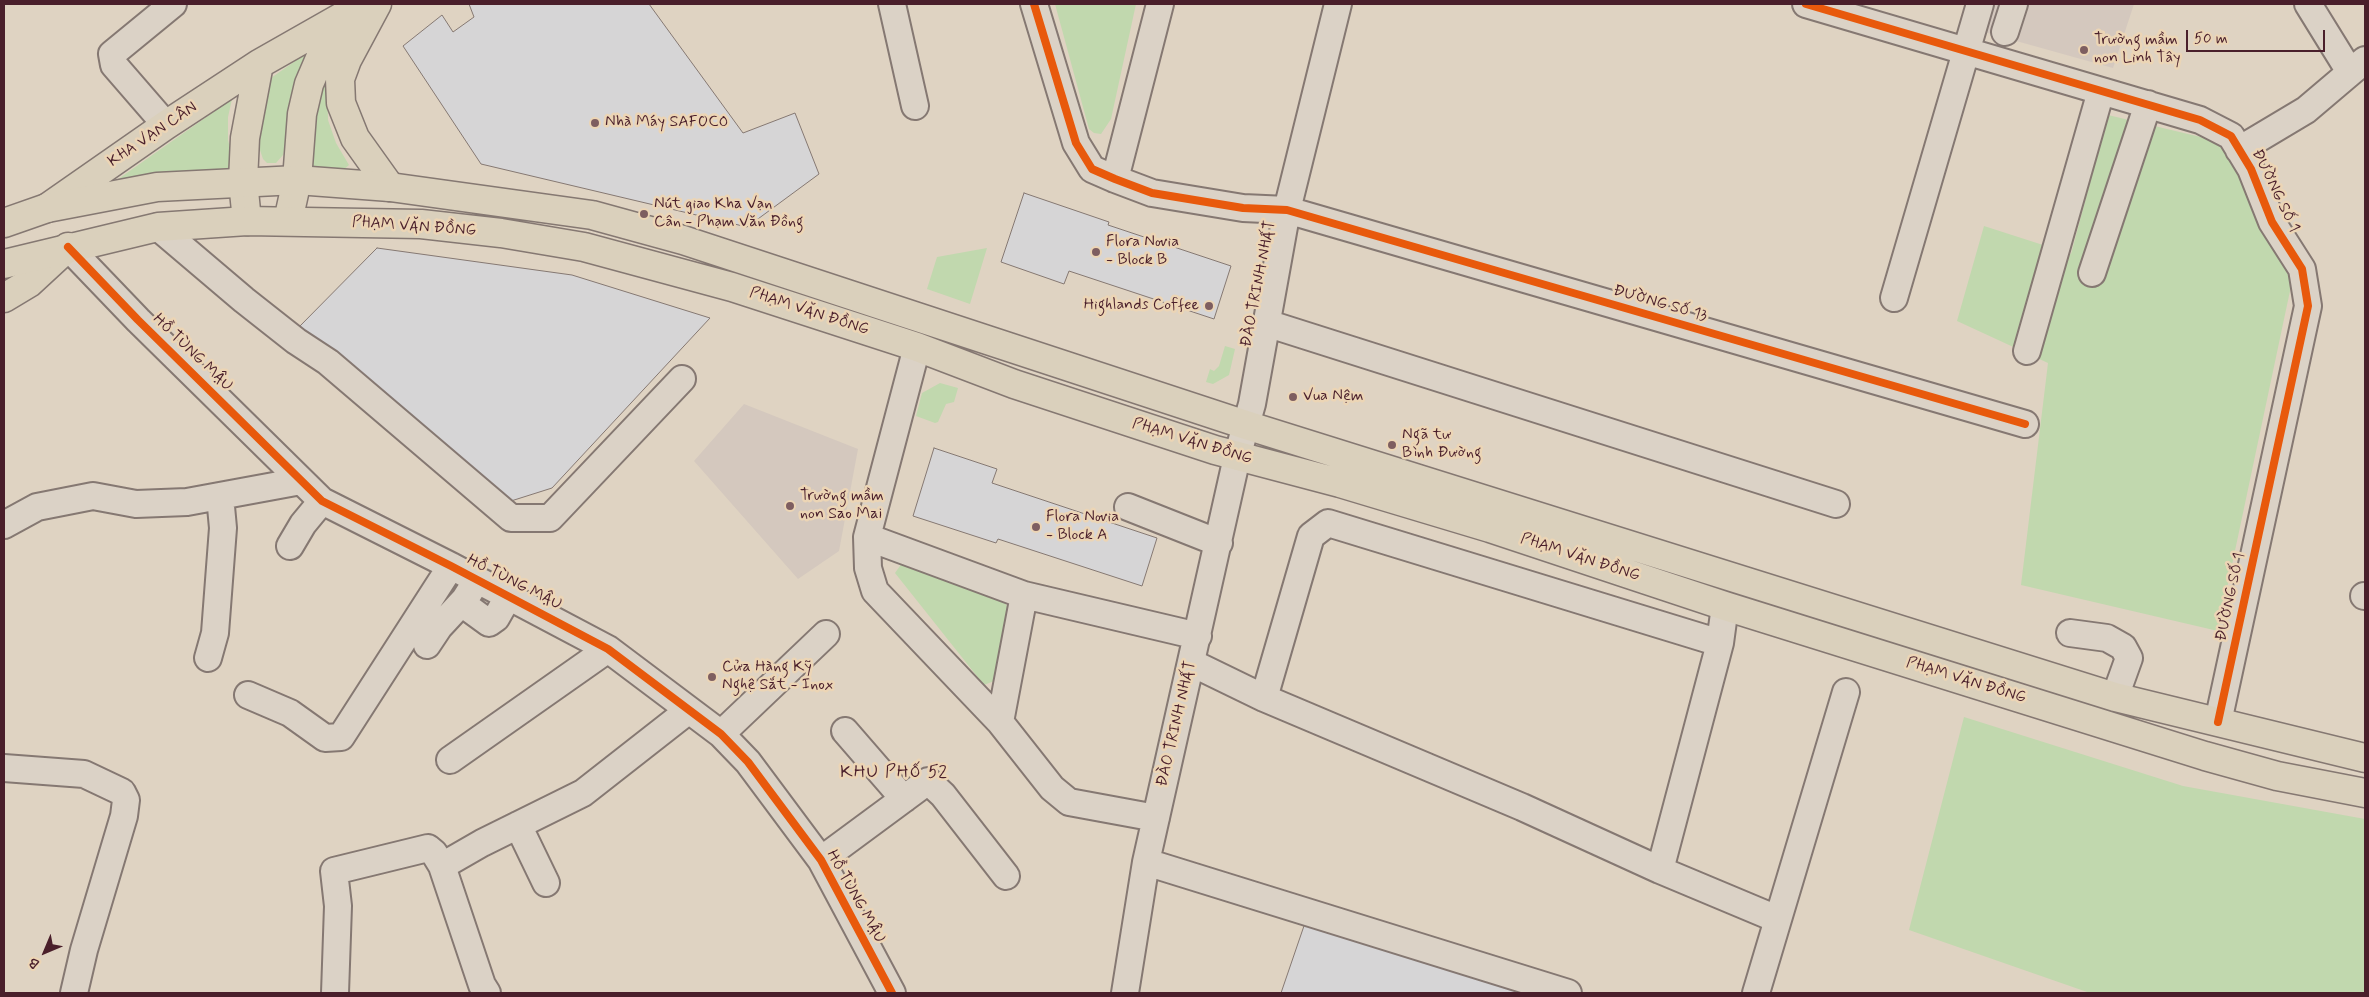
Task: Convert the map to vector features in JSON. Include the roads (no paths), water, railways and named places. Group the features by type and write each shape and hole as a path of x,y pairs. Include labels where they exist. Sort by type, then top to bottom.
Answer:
{"main road":[{"path":"377,4 347,60 340,79 341,103 355,138 390,187"},
{"name":"KHA VẠN CÂN","path":"48,208 166,125 260,64 358,9"},
{"name":"KHA VẠN CÂN","path":"288,221 297,180 302,114 309,84 321,56 358,9"},
{"path":"247,221 243,181 248,116 260,64"},
{"name":"PHẠM VĂN ĐỒNG","path":"4,223 48,208 156,187 243,181 297,180 390,187 592,215 682,240 1246,425 2115,697 2365,758"},
{"name":"PHẠM VĂN ĐỒNG","path":"4,264 68,247 158,227 247,221 421,224 501,233 584,247 732,287 917,347 1014,384 1237,457 1340,483 1490,528 1725,606 2205,756 2277,776 2365,793"},
{"path":"4,298 29,283 68,247"}],"street":[{"path":"166,125 114,65 112,54 173,4"},
{"path":"892,4 915,106"},
{"name":"ĐƯỜNG SỐ 13","path":"1034,4 1076,143 1092,169 1115,179 1152,193 1243,208 1287,210 2025,424"},
{"path":"1115,179 1160,4"},
{"name":"ĐÀO TRINH NHẤT","path":"1125,993 1146,862 1237,457 1246,425 1287,210 1338,4"},
{"name":"ĐƯỜNG SỐ 1","path":"1806,4 2200,120 2231,136 2251,169 2272,222 2302,269 2308,306 2218,722"},
{"path":"1894,298 1968,51 1980,4"},
{"path":"2005,32 2014,4"},
{"path":"2239,150 2306,110 2358,66 2308,4"},
{"path":"2027,350 2101,90"},
{"path":"2092,273 2148,104"},
{"path":"158,227 259,312 296,341 328,362 511,518 550,518 682,379"},
{"name":"HỒ TÙNG MẬU","path":"68,247 322,501 451,566 471,589 508,598 560,622 608,649 721,734 748,762 821,860 888,992"},
{"path":"1266,323 1836,504"},
{"path":"917,347 867,537 868,568 875,592 1000,722 1052,788 1069,802 1156,818"},
{"path":"4,525 37,507 93,496 136,504 187,502 301,481"},
{"path":"208,658 215,633 223,528 220,496"},
{"path":"290,546 303,524 322,501"},
{"path":"1128,507 1219,543"},
{"path":"1264,698 1311,536 1328,523 1720,643"},
{"path":"867,537 1024,595 1198,636"},
{"path":"248,695 290,713 325,738 341,738 451,566"},
{"path":"428,646 439,627 471,589"},
{"path":"1000,722 1024,595"},
{"path":"1660,870 1720,643 1725,606"},
{"path":"2070,633 2107,638 2124,648 2129,658 2115,697"},
{"path":"721,734 826,634"},
{"path":"450,760 608,649"},
{"path":"1192,663 1264,698 1777,919"},
{"path":"1763,991 1777,919 1846,692"},
{"path":"442,866 583,793 690,710"},
{"path":"845,731 904,799"},
{"path":"4,768 84,774 122,792 126,800 124,816 84,950 74,993"},
{"path":"821,860 928,781 943,795 1006,876"},
{"path":"518,825 546,883"},
{"path":"335,993 338,965 338,906 334,871 423,848 428,848 434,853 442,866 476,968 487,993"},
{"path":"1146,862 1568,993"}],"place":[{"name":"Trường mầm non Linh Tây","path":"2084,50"},
{"name":"Nhà Máy SAFOCO","path":"595,123"},
{"name":"Nút giao Kha Vạn Cân - Phạm Văn Đồng","path":"644,214"},
{"name":"Flora Novia - Block B","path":"1096,252"},
{"name":"Highlands Coffee","path":"1209,306"},
{"name":"Vua Nệm","path":"1293,397"},
{"name":"Ngã tư Bình Đường","path":"1392,445"},
{"name":"Trường mầm non Sao Mai","path":"790,506"},
{"name":"Flora Novia - Block A","path":"1036,527"},
{"name":"Cửa Hàng Kỹ Nghệ Sắt - Inox","path":"712,677"}],"district":[{"name":"KHU PHỐ 52","path":"894,773"}]}
